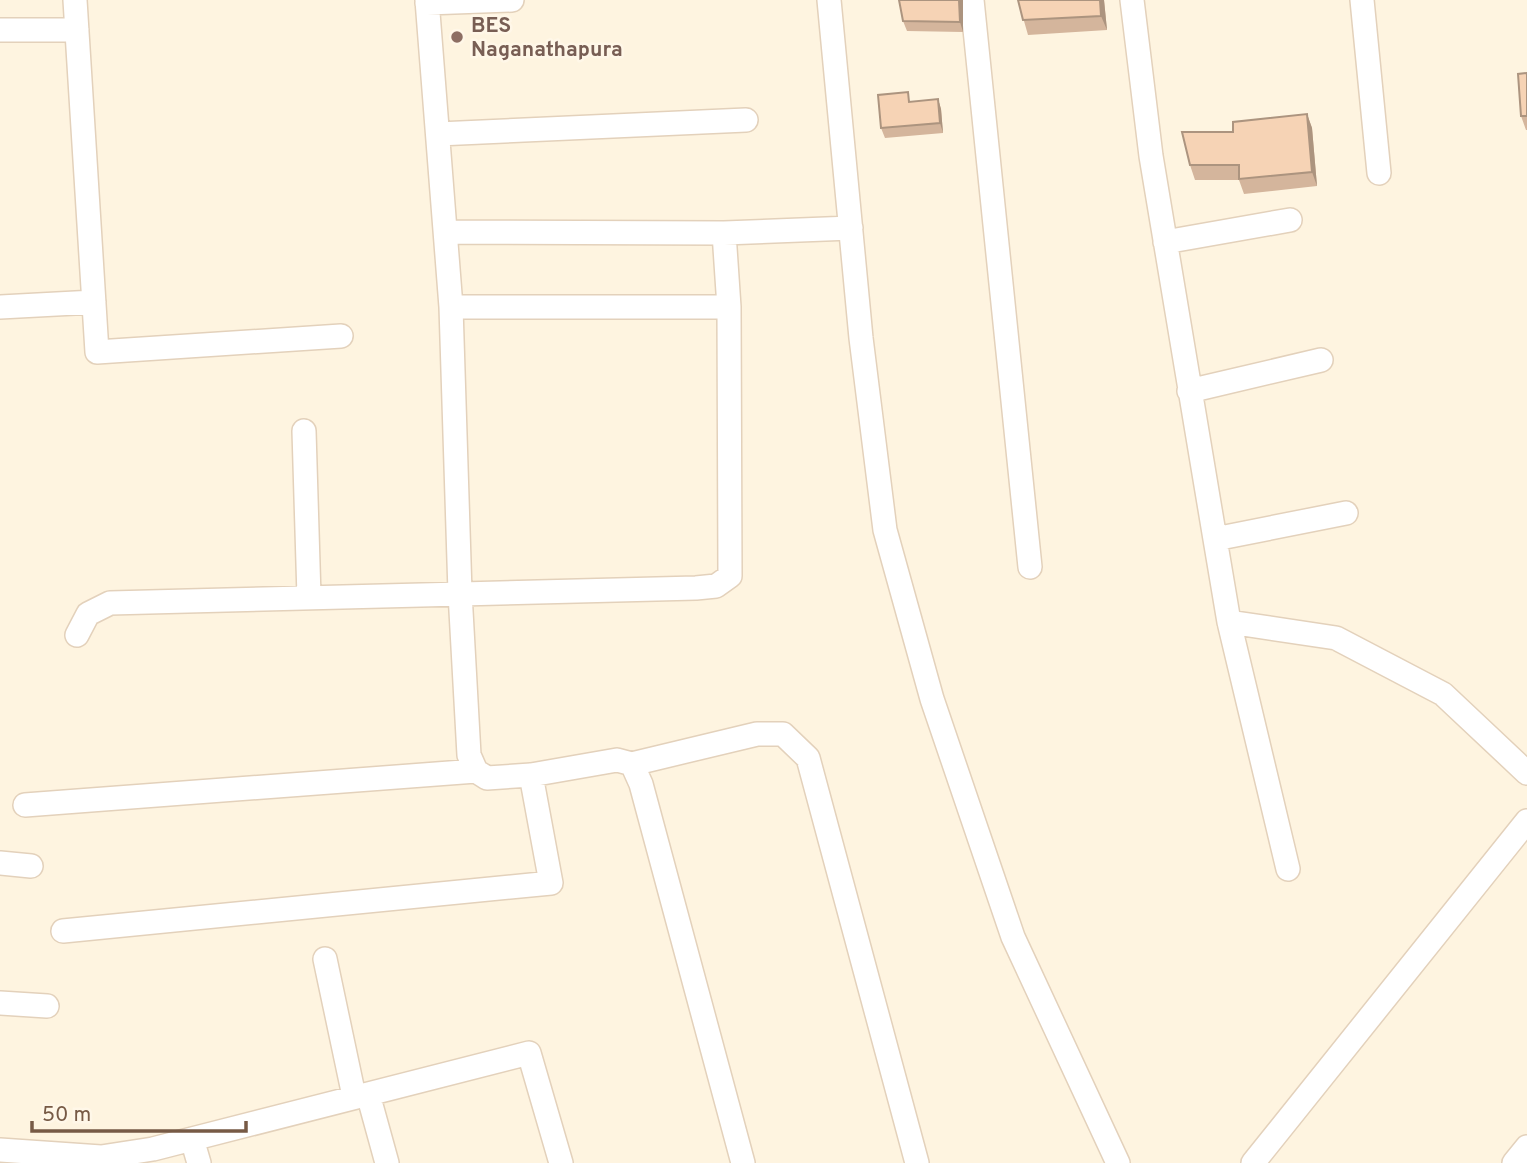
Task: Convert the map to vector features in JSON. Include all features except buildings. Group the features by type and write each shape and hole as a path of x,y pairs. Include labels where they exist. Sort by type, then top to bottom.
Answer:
{"street":[{"path":"75,0 97,352 341,336"},
{"path":"512,0 427,2 452,307 460,593 469,755 477,771 487,778 531,775 617,760 632,764 757,734 783,734 808,758 916,1163"},
{"path":"829,0 861,338 885,530 932,699 1013,937 1118,1163"},
{"path":"972,0 1030,567"},
{"path":"1132,0 1164,242 1214,539 1229,622 1288,869"},
{"path":"1362,0 1380,173"},
{"path":"0,30 77,30"},
{"path":"438,134 746,120"},
{"path":"1164,242 1290,220"},
{"path":"446,232 724,233 851,228"},
{"path":"77,635 88,614 110,603 696,589 716,586 730,576 729,307 724,233"},
{"path":"0,307 94,302"},
{"path":"452,307 729,307"},
{"path":"1189,391 1321,360"},
{"path":"304,431 309,597"},
{"path":"1214,539 1346,513"},
{"path":"1229,622 1336,638 1443,694 1527,773"},
{"path":"632,764 743,1163"},
{"path":"25,805 477,771"},
{"path":"63,931 551,883 531,775"},
{"path":"1253,1163 1527,821"},
{"path":"0,863 31,866"},
{"path":"326,959 361,1095 387,1163"},
{"path":"0,1003 47,1006"},
{"path":"0,1150 101,1160 153,1150 529,1053 561,1163"},
{"path":"192,1139 198,1163"},
{"path":"1514,1163 1527,1147"}],"place":[{"name":"BES Naganathapura","path":"457,37"}]}
